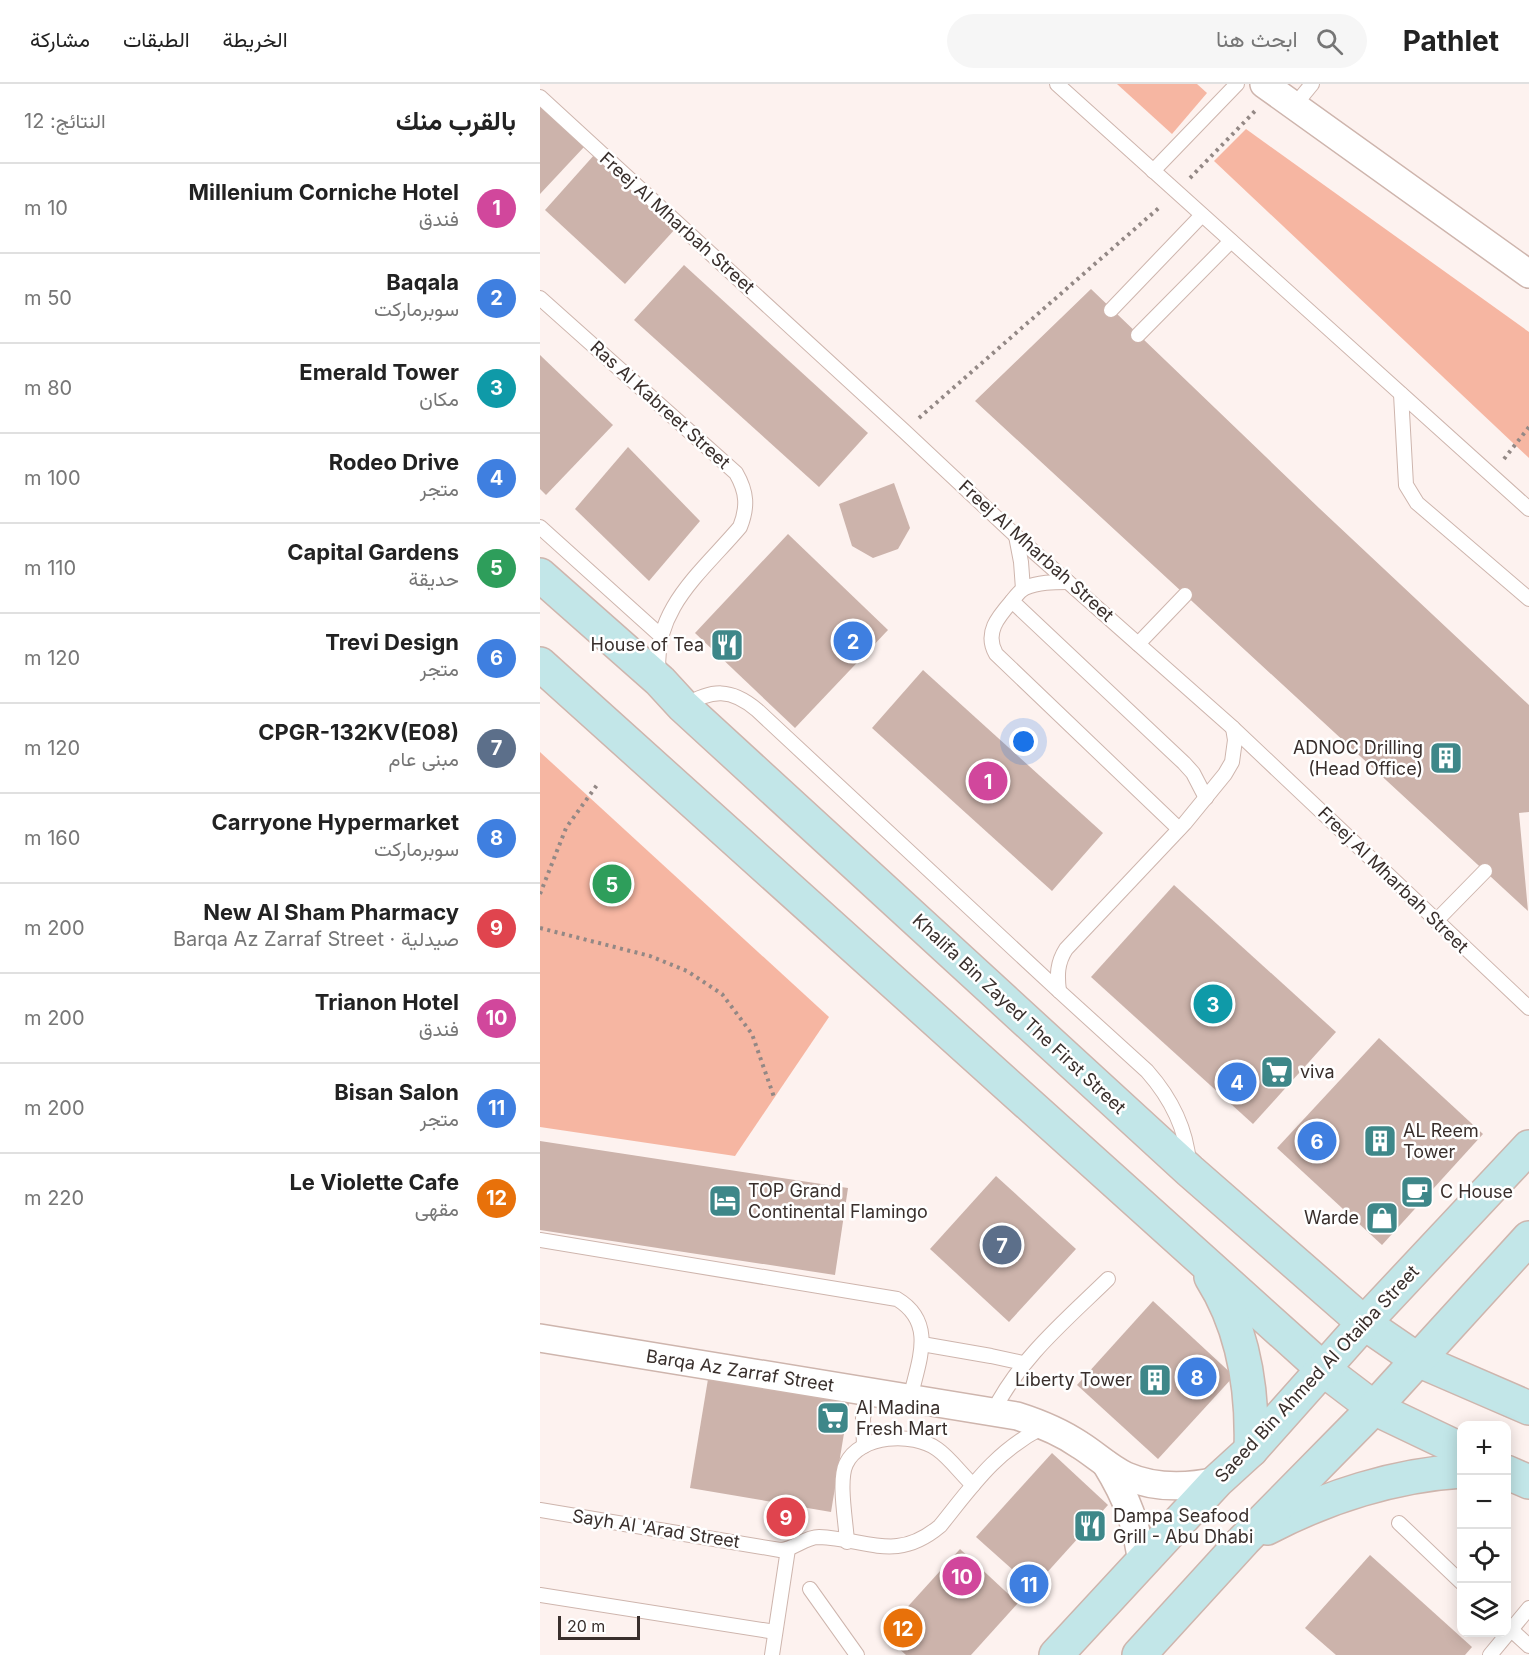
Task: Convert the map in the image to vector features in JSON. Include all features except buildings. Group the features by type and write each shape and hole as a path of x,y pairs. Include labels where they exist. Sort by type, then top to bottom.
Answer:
{"main road":[{"name":"Khalifa Bin Zayed The First Street","path":"540,575 660,681 683,706 1190,1171 1364,1323 1418,1360 1529,1408"},
{"path":"540,664 1324,1370 1374,1408 1457,1448"},
{"name":"Saeed Bin Ahmed Al Otaiba Street","path":"1056,1655 1217,1481 1251,1450 1364,1323 1529,1147"},
{"path":"1139,1655 1244,1540 1374,1408 1529,1238"},
{"path":"1196,1256 1226,1306 1245,1362 1251,1411 1251,1450"},
{"path":"1244,1540 1283,1519 1368,1488 1411,1478 1457,1472"},
{"path":"1511,1474 1529,1482"}],"street":[{"path":"1264,84 1529,274"},
{"name":"Barqa Az Zarraf Street","path":"540,1338 1017,1416 1045,1426 1077,1443 1106,1464 1137,1480 1171,1487 1194,1486 1217,1481"},
{"name":"Barqa Az Zarraf Street","path":"1106,1464 1131,1511 1142,1564"}],"lane":[{"path":"1057,84 1529,509"},
{"path":"1153,171 1237,84"},
{"path":"1294,106 1312,84"},
{"name":"Freej Al Mharbah Street","path":"540,97 1016,536 1233,728 1529,1008"},
{"path":"1112,310 1202,215"},
{"path":"1138,335 1231,241"},
{"name":"Ras Al Kabreet Street","path":"540,298 736,473 743,485 747,500 746,514 740,527 680,595 665,621 658,651 660,681"},
{"path":"1401,393 1406,485 1417,503 1529,599"},
{"path":"540,526 661,636"},
{"path":"1016,536 1022,562 1023,589"},
{"path":"1068,582 1050,582 1023,589 1003,611 991,633 992,648 1179,830"},
{"path":"1138,644 1185,595"},
{"path":"1012,601 1184,763 1193,773 1206,798"},
{"path":"683,706 710,693 735,695 747,701 1147,1071 1160,1085 1178,1117 1188,1153 1190,1171"},
{"path":"1059,991 1057,970 1066,949 1179,830 1226,774 1233,762 1235,740 1233,728"},
{"path":"1437,921 1485,872"},
{"path":"540,1240 897,1299 908,1305 921,1326 922,1344 910,1399"},
{"path":"993,1412 1023,1364 1108,1279"},
{"path":"922,1344 992,1356 1023,1364"},
{"path":"864,1446 863,1418 869,1392"},
{"name":"Sayh Al 'Arad Street","path":"540,1510 780,1550 813,1538 893,1548 919,1541 940,1526 996,1458 1009,1447 1045,1426"},
{"path":"847,1542 843,1479 845,1464 853,1453 864,1446 892,1439 915,1440 927,1444 938,1449 973,1485"},
{"path":"1399,1523 1457,1578"},
{"path":"772,1655 788,1549"},
{"path":"810,1589 857,1655"},
{"path":"540,1595 775,1632"},
{"path":"1511,1626 1529,1608"},
{"path":"1511,1630 1529,1646"},
{"path":"1490,1655 1503,1637"}],"path":[{"path":"904,431 1177,192 1246,120 1238,115"},
{"path":"1491,474 1529,427"},
{"path":"540,894 566,828 597,785"},
{"path":"540,928 650,956 687,971 722,994 752,1034 774,1097"}],"shaded area":[{"path":"1117,84 1197,84 1207,93 1172,134"},
{"path":"1246,129 1529,332 1529,458 1214,161"},
{"path":"540,752 829,1017 735,1156 540,1127"}],"place":[{"name":"Baqala","path":"853,641"},
{"name":"House of Tea","path":"727,645"},
{"name":"ADNOC Drilling (Head Office)","path":"1446,758"},
{"name":"Millenium Corniche Hotel","path":"988,781"},
{"name":"Capital Gardens","path":"612,884"},
{"name":"Emerald Tower","path":"1213,1004"},
{"name":"viva","path":"1277,1072"},
{"name":"Rodeo Drive","path":"1237,1082"},
{"name":"Trevi Design","path":"1317,1141"},
{"name":"AL Reem Tower","path":"1380,1141"},
{"name":"C House","path":"1417,1192"},
{"name":"TOP Grand Continental Flamingo","path":"725,1201"},
{"name":"Warde","path":"1382,1218"},
{"name":"CPGR-132KV(E08)","path":"1002,1245"},
{"name":"Carryone Hypermarket","path":"1197,1377"},
{"name":"Liberty Tower","path":"1155,1380"},
{"name":"Al Madina Fresh Mart","path":"833,1418"},
{"name":"New Al Sham Pharmacy","path":"786,1517"},
{"name":"Dampa Seafood Grill - Abu Dhabi","path":"1090,1526"},
{"name":"Trianon Hotel","path":"962,1576"},
{"name":"Bisan Salon","path":"1029,1584"},
{"name":"Le Violette Cafe","path":"903,1628"}]}
